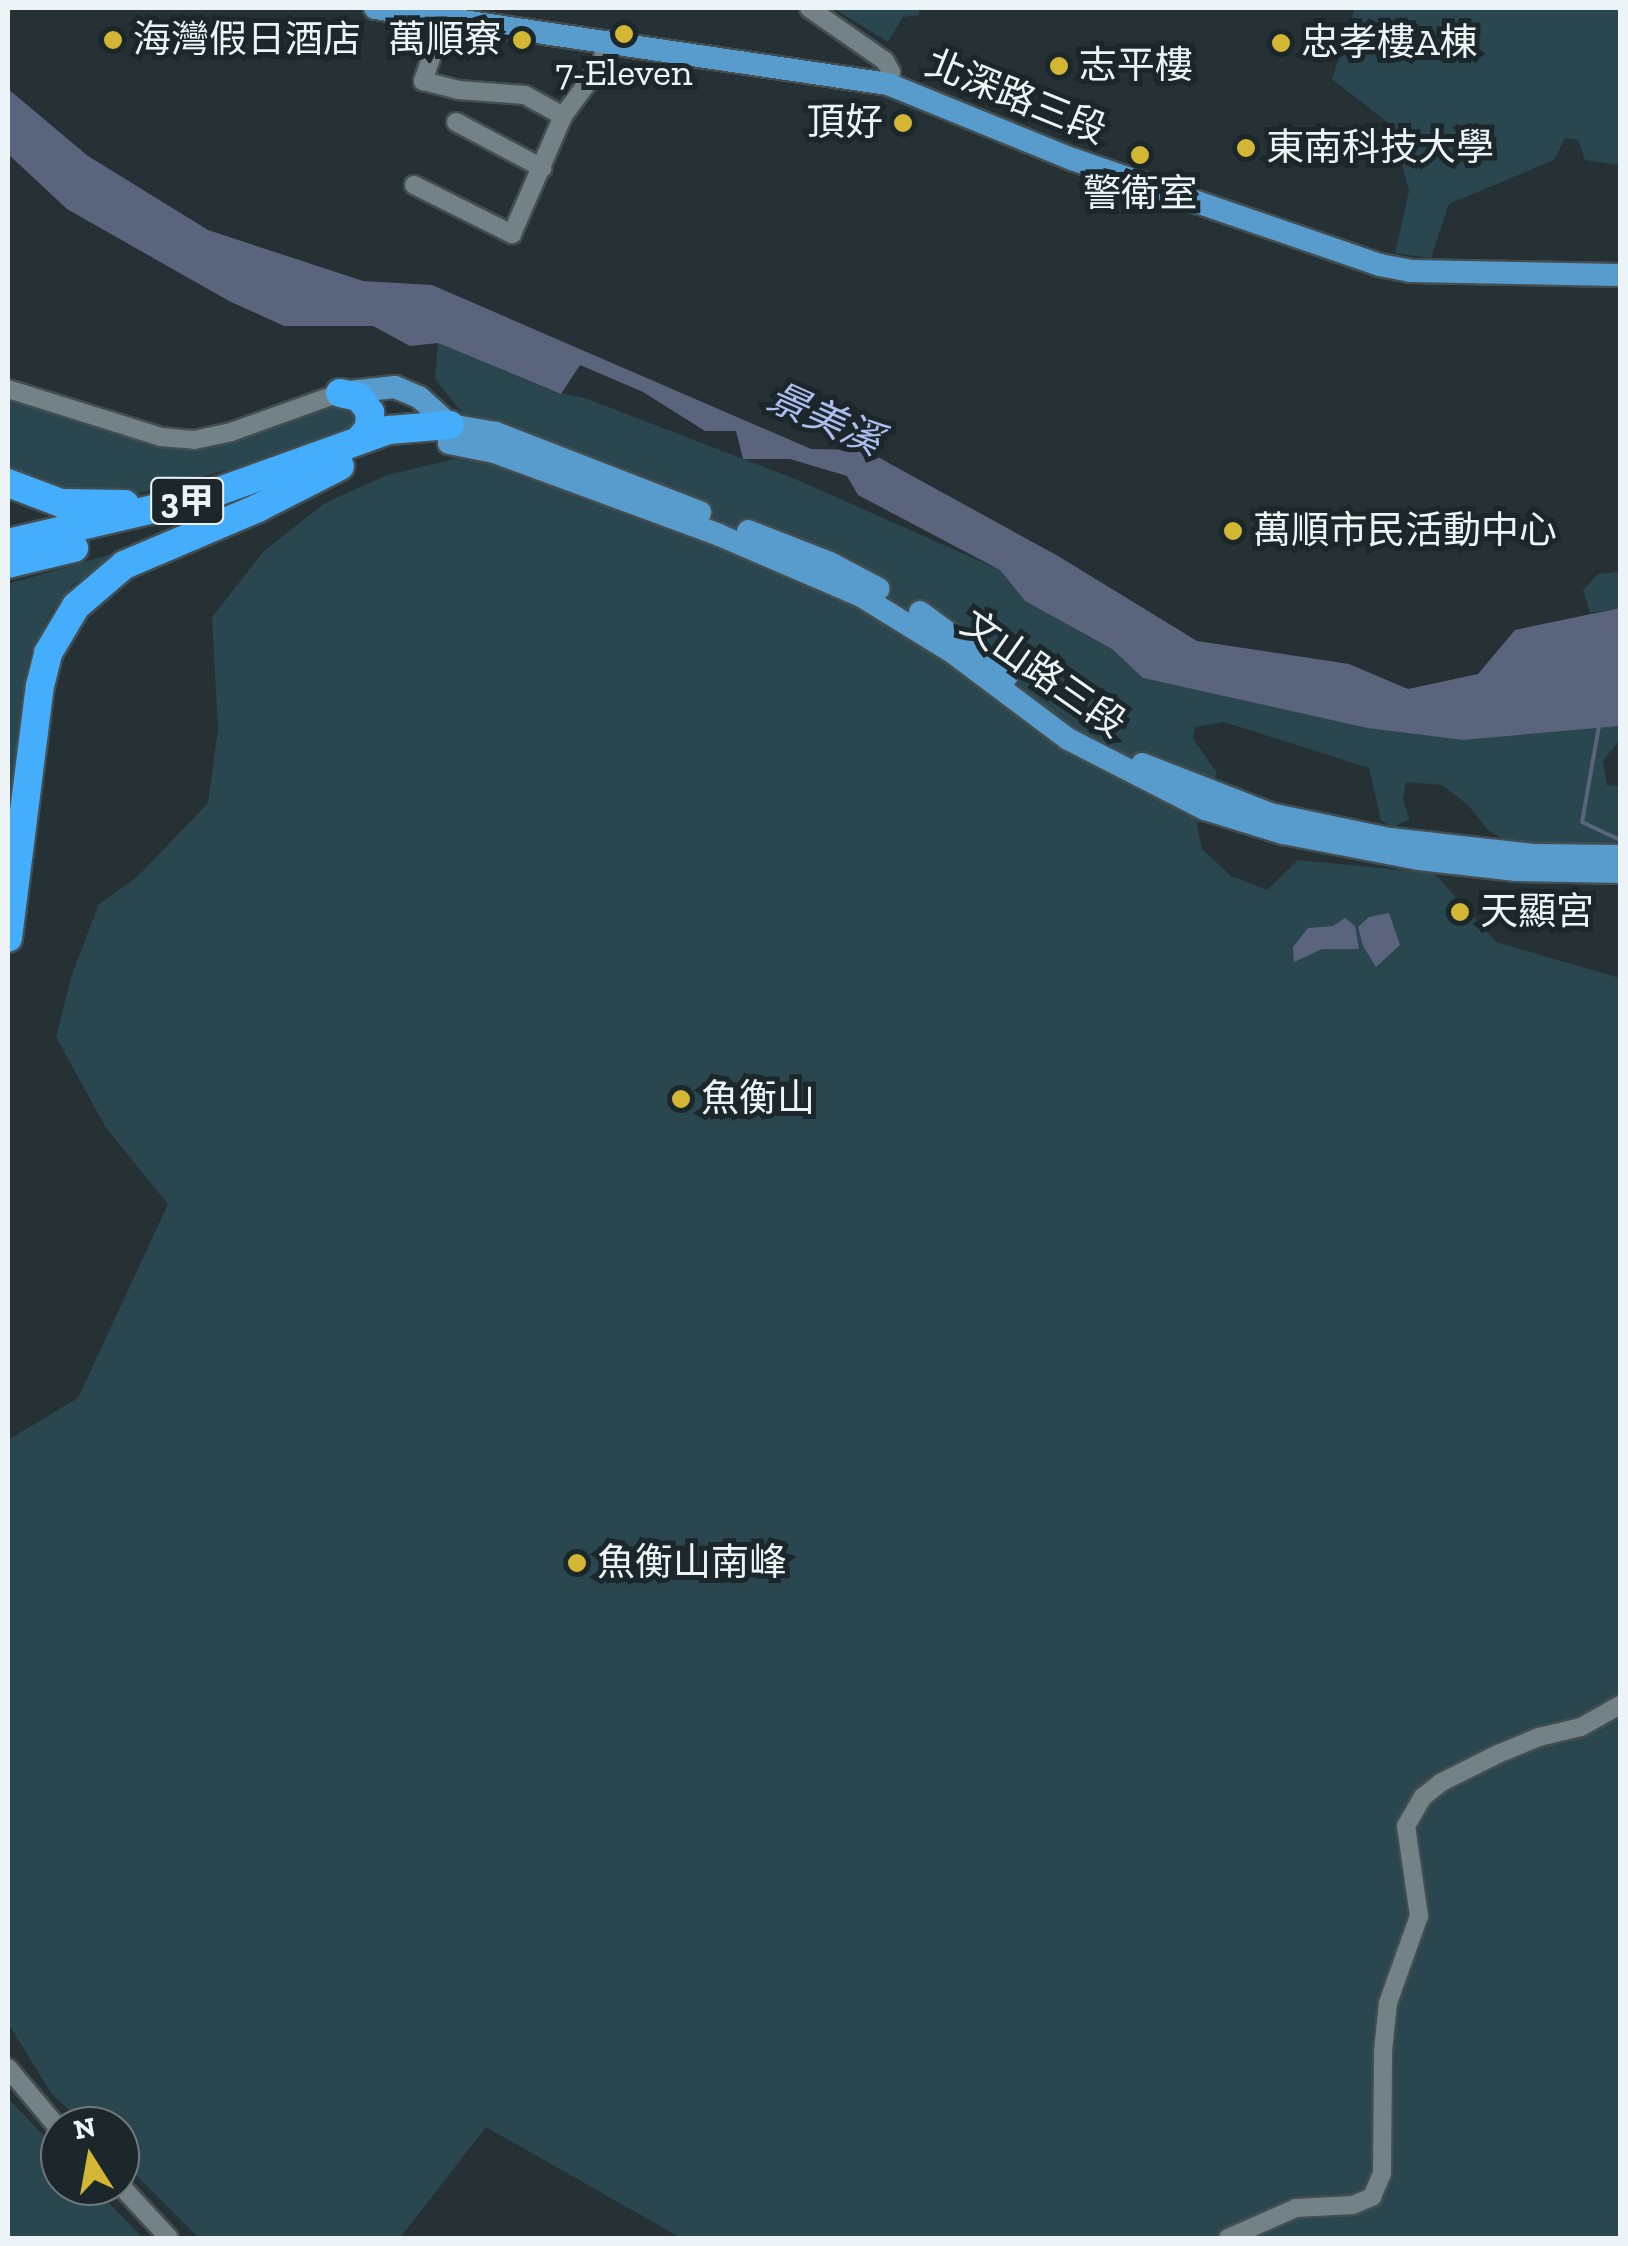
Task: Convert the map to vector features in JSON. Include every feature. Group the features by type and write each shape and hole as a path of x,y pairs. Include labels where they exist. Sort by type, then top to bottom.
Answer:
{"highway":[{"path":"340,393 352,393 367,404 371,420 360,439"},
{"name":"3甲","path":"8,543 137,515 278,472 360,439 414,426 450,434"},
{"name":"3甲","path":"8,564 206,514 392,447 450,434"},
{"path":"8,938 40,686 48,653 76,606 124,565 258,508 340,466"},
{"path":"8,483 61,503 110,506 278,472"}],"main road":[{"name":"北深路三段","path":"374,8 888,84 1072,159 1380,265 1486,274 1620,275"},
{"path":"340,393 395,387 419,398 450,434"},
{"name":"文山路三段","path":"450,434 496,433 830,562 910,605 968,644 1065,720 1115,750 1244,814 1516,870 1620,872"},
{"name":"文山路三段","path":"1420,851 1620,856"}],"street":[{"path":"809,8 885,61 891,72 888,84"},
{"path":"445,18 424,81 441,87 524,95 563,116"},
{"path":"414,185 512,234 563,116 602,62 606,40"},
{"path":"456,122 542,168"},
{"path":"8,389 161,437 194,440 230,432 340,393"},
{"path":"1228,2238 1296,2208 1353,2205 1372,2197 1382,2174 1383,2052 1388,2003 1419,1916 1406,1826 1424,1798 1440,1784 1498,1754 1540,1736 1582,1727 1620,1705"},
{"path":"8,2068 40,2106"},
{"path":"139,2206 169,2238"}],"shaded area":[{"path":"833,8 920,8 919,15 903,17 888,42"},
{"path":"1355,8 1620,8 1620,165 1585,160 1578,140 1565,138 1554,160 1449,204 1431,258 1395,253 1409,191 1392,126 1332,79"},
{"path":"8,89 88,156 208,230 363,281 432,285 811,449 865,450 1058,556 1197,641 1349,664 1408,689 1478,674 1515,630 1620,608 1620,726 1463,740 1367,728 1143,678 1112,649 1025,601 1000,570 858,495 847,476 790,459 743,459 736,431 705,431 643,392 580,365 561,394 438,343 410,346 373,326 284,326 229,301 67,209 8,154"},
{"path":"438,343 555,392 585,398 800,481 1000,570 1025,601 1112,649 1143,678 1367,728 1463,740 1620,726 1620,739 1603,761 1607,785 1620,786 1620,846 1514,846 1487,829 1468,805 1442,785 1406,782 1403,800 1410,819 1391,828 1381,820 1369,768 1224,722 1195,727 1193,739 1217,773 1197,824 1202,849 1231,876 1267,890 1298,860 1434,873 1496,942 1620,978 1620,2238 681,2238 486,2127 400,2238 199,2238 140,2179 140,2106 65,2106 51,2093 8,2023 8,1440 78,1398 168,1204 106,1128 56,1037 72,974 99,904 137,877 208,803 218,729 212,617 264,551 325,503 387,475 492,450 435,379"},
{"path":"8,399 161,447 190,450 223,445 342,402 359,412 354,429 257,462 129,496 76,496 8,473"},
{"path":"160,540 73,584 51,613 30,655 10,814 8,584"},
{"path":"1620,572 1620,608 1590,613 1583,590 1598,574"},
{"path":"1389,913 1400,945 1376,967 1363,946 1358,927 1369,917"},
{"path":"1345,918 1355,926 1359,949 1322,949 1294,962 1293,947 1308,928 1333,926"},
{"path":"8,2098 40,2132 40,2206 112,2206 143,2238 8,2238"}],"waterway":[{"path":"1599,726 1582,822 1620,840"}],"place":[{"name":"7-Eleven","path":"624,34"},
{"name":"海灣假日酒店","path":"113,40"},
{"name":"萬順寮","path":"522,40"},
{"name":"忠孝樓A棟","path":"1281,43"},
{"name":"志平樓","path":"1059,66"},
{"name":"頂好","path":"903,123"},
{"name":"東南科技大學","path":"1246,148"},
{"name":"警衛室","path":"1140,155"},
{"name":"萬順市民活動中心","path":"1233,531"},
{"name":"天顯宮","path":"1460,912"},
{"name":"魚衡山","path":"681,1099"},
{"name":"魚衡山南峰","path":"577,1563"}],"water label":[{"name":"景美溪","path":"825,418"}]}
